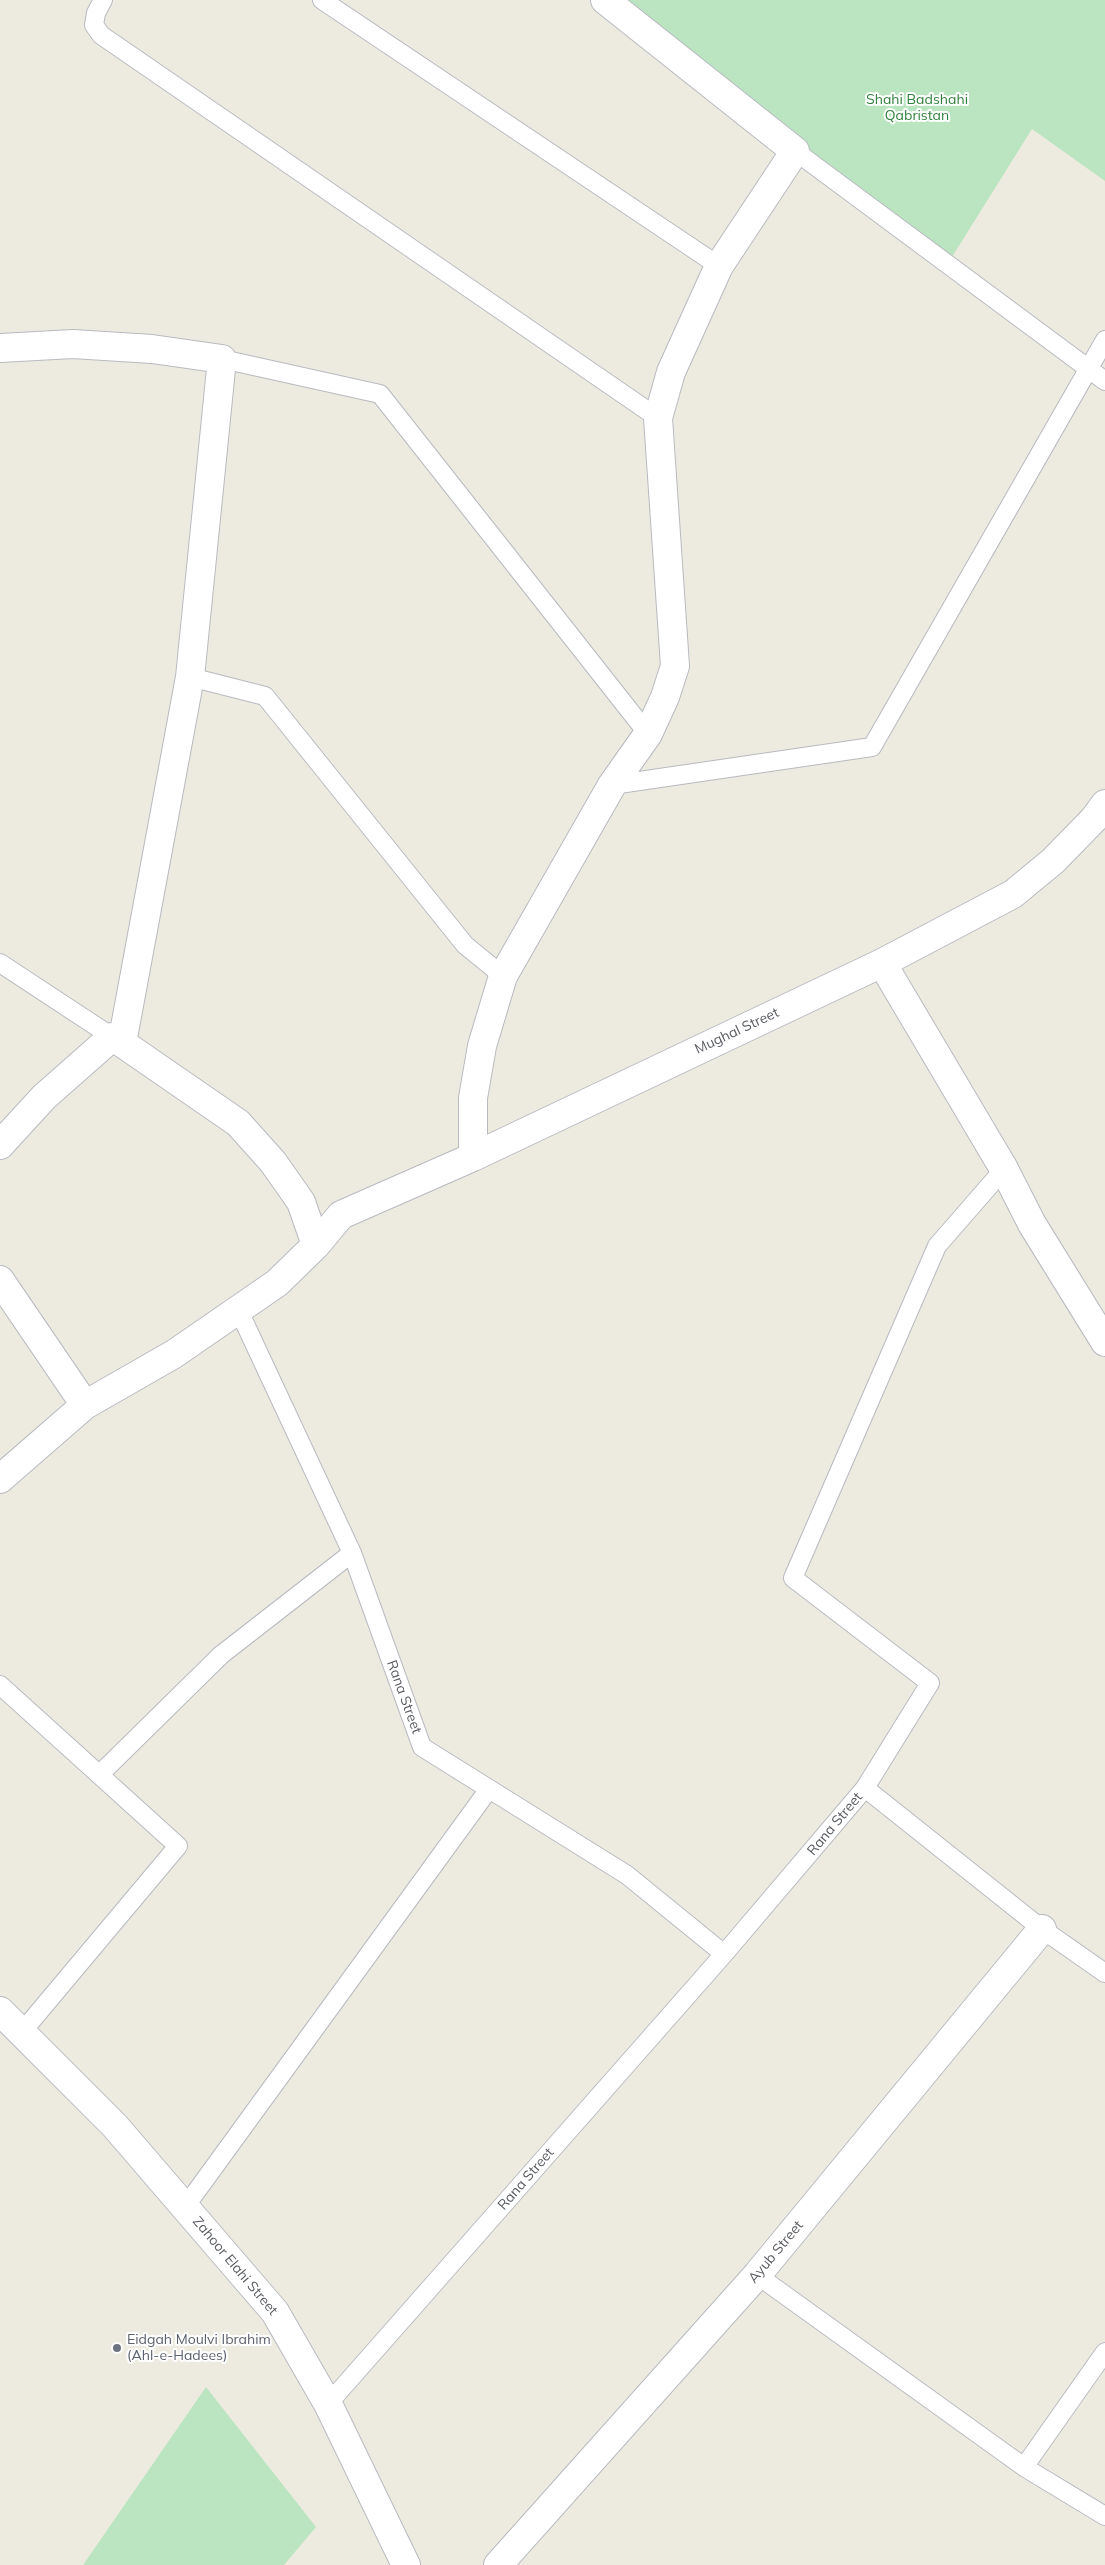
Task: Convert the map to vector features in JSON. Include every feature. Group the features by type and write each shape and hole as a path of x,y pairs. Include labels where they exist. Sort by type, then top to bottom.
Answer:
{"street":[{"path":"473,1157 473,1098 482,1046 503,976 612,785 648,734 665,697 674,666 658,418 671,372 720,266 795,151 605,0"},
{"path":"0,348 72,344 152,349 222,359 190,677 117,1040 44,1097 0,1145"},
{"name":"Mughal Street","path":"316,1245 341,1215 473,1157 882,963 1013,894 1053,861 1101,817"},
{"path":"882,963 1004,1169 1032,1224 1105,1342"},
{"path":"0,1480 85,1405 174,1354 239,1311 277,1282 316,1245 302,1202 273,1162 238,1123 117,1040"},
{"path":"0,1280 85,1405"},
{"name":"Ayub Street","path":"498,2565 757,2275 1042,1929"},
{"name":"Zahoor Elahi Street","path":"0,2011 115,2126 275,2312 328,2404 406,2565"}],"lane":[{"path":"103,0 96,13 94,25 101,36 658,418"},
{"path":"322,0 720,266"},
{"path":"795,151 1086,369 1105,381"},
{"path":"612,785 872,747 1086,369 1105,340"},
{"path":"222,359 380,394 648,734"},
{"path":"190,677 265,696 466,945 503,976"},
{"path":"0,963 117,1040"},
{"name":"Rana Street","path":"328,2404 724,1954 866,1788 930,1683 793,1578 937,1246 1004,1169"},
{"name":"Rana Street","path":"239,1311 352,1553 422,1747 627,1875 724,1954"},
{"path":"98,1775 221,1655 352,1553"},
{"path":"0,1686 178,1846 22,2032"},
{"path":"866,1788 1042,1929 1105,1973"},
{"path":"185,2207 489,1789"},
{"path":"757,2275 1024,2467 1105,2516"},
{"path":"1024,2467 1105,2352"}],"green space":[{"name":"Shahi Badshahi Qabristan","path":"606,0 1105,0 1105,181 1032,129 947,265"},
{"path":"206,2387 316,2527 284,2565 83,2565"}],"place":[{"name":"Eidgah Moulvi Ibrahim (Ahl-e-Hadees)","path":"117,2348"}]}
